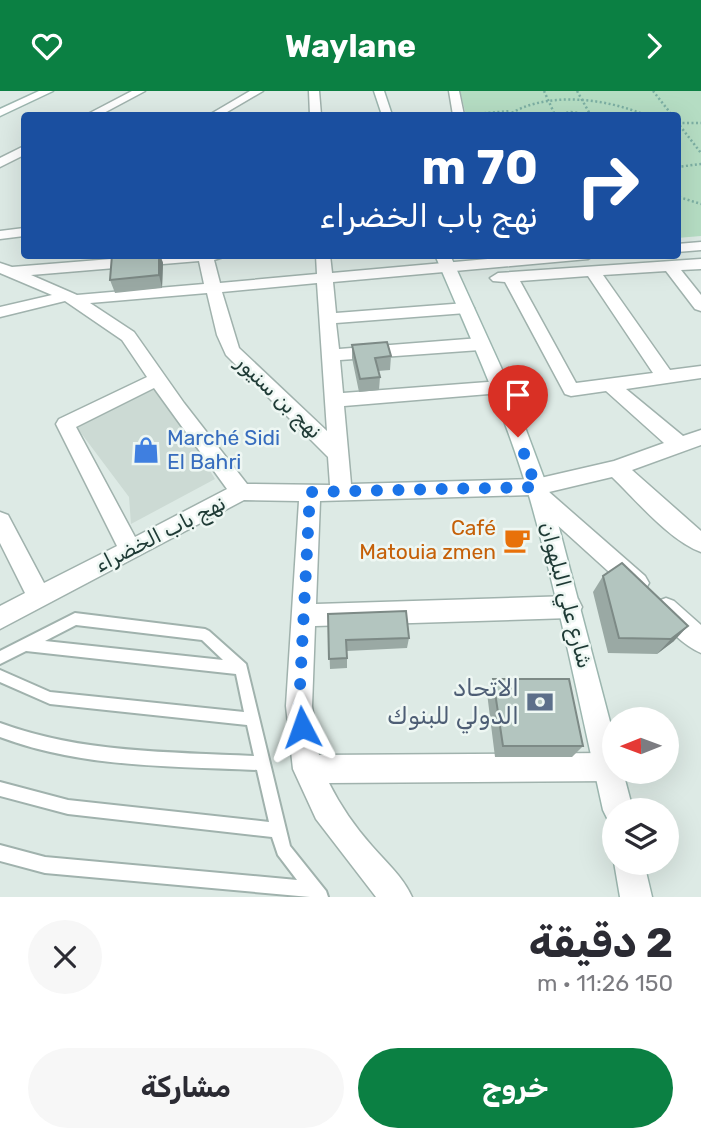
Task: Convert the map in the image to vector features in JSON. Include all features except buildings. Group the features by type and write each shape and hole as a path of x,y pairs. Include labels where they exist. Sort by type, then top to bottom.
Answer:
{"street":[{"path":"0,113 48,91"},
{"path":"98,112 140,91"},
{"path":"220,112 258,91"},
{"path":"314,91 316,112"},
{"path":"379,91 386,112"},
{"path":"454,91 458,112"},
{"path":"0,163 21,152"},
{"path":"0,235 21,232"},
{"path":"681,248 701,246"},
{"path":"4,270 167,259"},
{"name":"نهج بن سنيور","path":"211,259 213,288 232,351 338,454"},
{"path":"323,259 341,493"},
{"path":"509,259 521,261"},
{"path":"0,312 72,298 325,280 449,265 521,261 670,266 701,264"},
{"path":"449,265 511,278 590,263"},
{"path":"590,263 664,377"},
{"name":"شارع علي البلهوان","path":"449,265 480,344 501,387 538,492 602,738"},
{"path":"670,266 701,306"},
{"path":"4,270 72,298 128,335 177,408 241,492"},
{"path":"511,278 571,390 701,372"},
{"path":"328,320 466,309"},
{"path":"331,355 480,344"},
{"path":"130,549 66,424 158,379"},
{"path":"609,384 680,446"},
{"path":"334,400 501,387"},
{"name":"نهج باب الخضراء","path":"0,618 241,492 538,492 616,468 701,437"},
{"path":"616,468 701,543"},
{"path":"310,492 299,706 307,769 326,809 358,853 396,897"},
{"path":"538,492 701,641"},
{"path":"0,521 39,597"},
{"path":"304,615 570,607"},
{"path":"307,769 602,767"},
{"path":"631,875 636,897"}],"lane":[{"path":"0,658 75,619 205,635 241,668 283,850 317,893"},
{"path":"26,645 241,668"},
{"path":"0,677 50,698 252,719"},
{"path":"0,730 22,741 96,752 263,763"},
{"path":"0,789 68,807 278,830"},
{"path":"0,853 45,865 317,893"}],"path":[{"path":"544,91 553,112"},
{"path":"577,91 590,112"},
{"path":"653,91 670,112"},
{"path":"499,112 511,111 525,102 547,97 580,96 616,103 638,112"},
{"path":"681,122 701,123"},
{"path":"681,127 701,153"},
{"path":"681,167 701,165"},
{"path":"681,199 701,204"}],"shaded area":[{"name":"Marché Sidi El Bahri","path":"158,385 215,479 131,524 129,497 72,421"}],"green space":[{"path":"460,91 701,91 701,236 681,238 681,112 465,112"}],"place":[{"name":"Marché Sidi El Bahri","path":"146,450"},
{"name":"Café Matouia zmen","path":"517,540"},
{"name":"الاتحاد الدولي للبنوك","path":"540,702"}],"route":[{"path":"302,727 299,706 310,492 536,487 518,437"}]}
